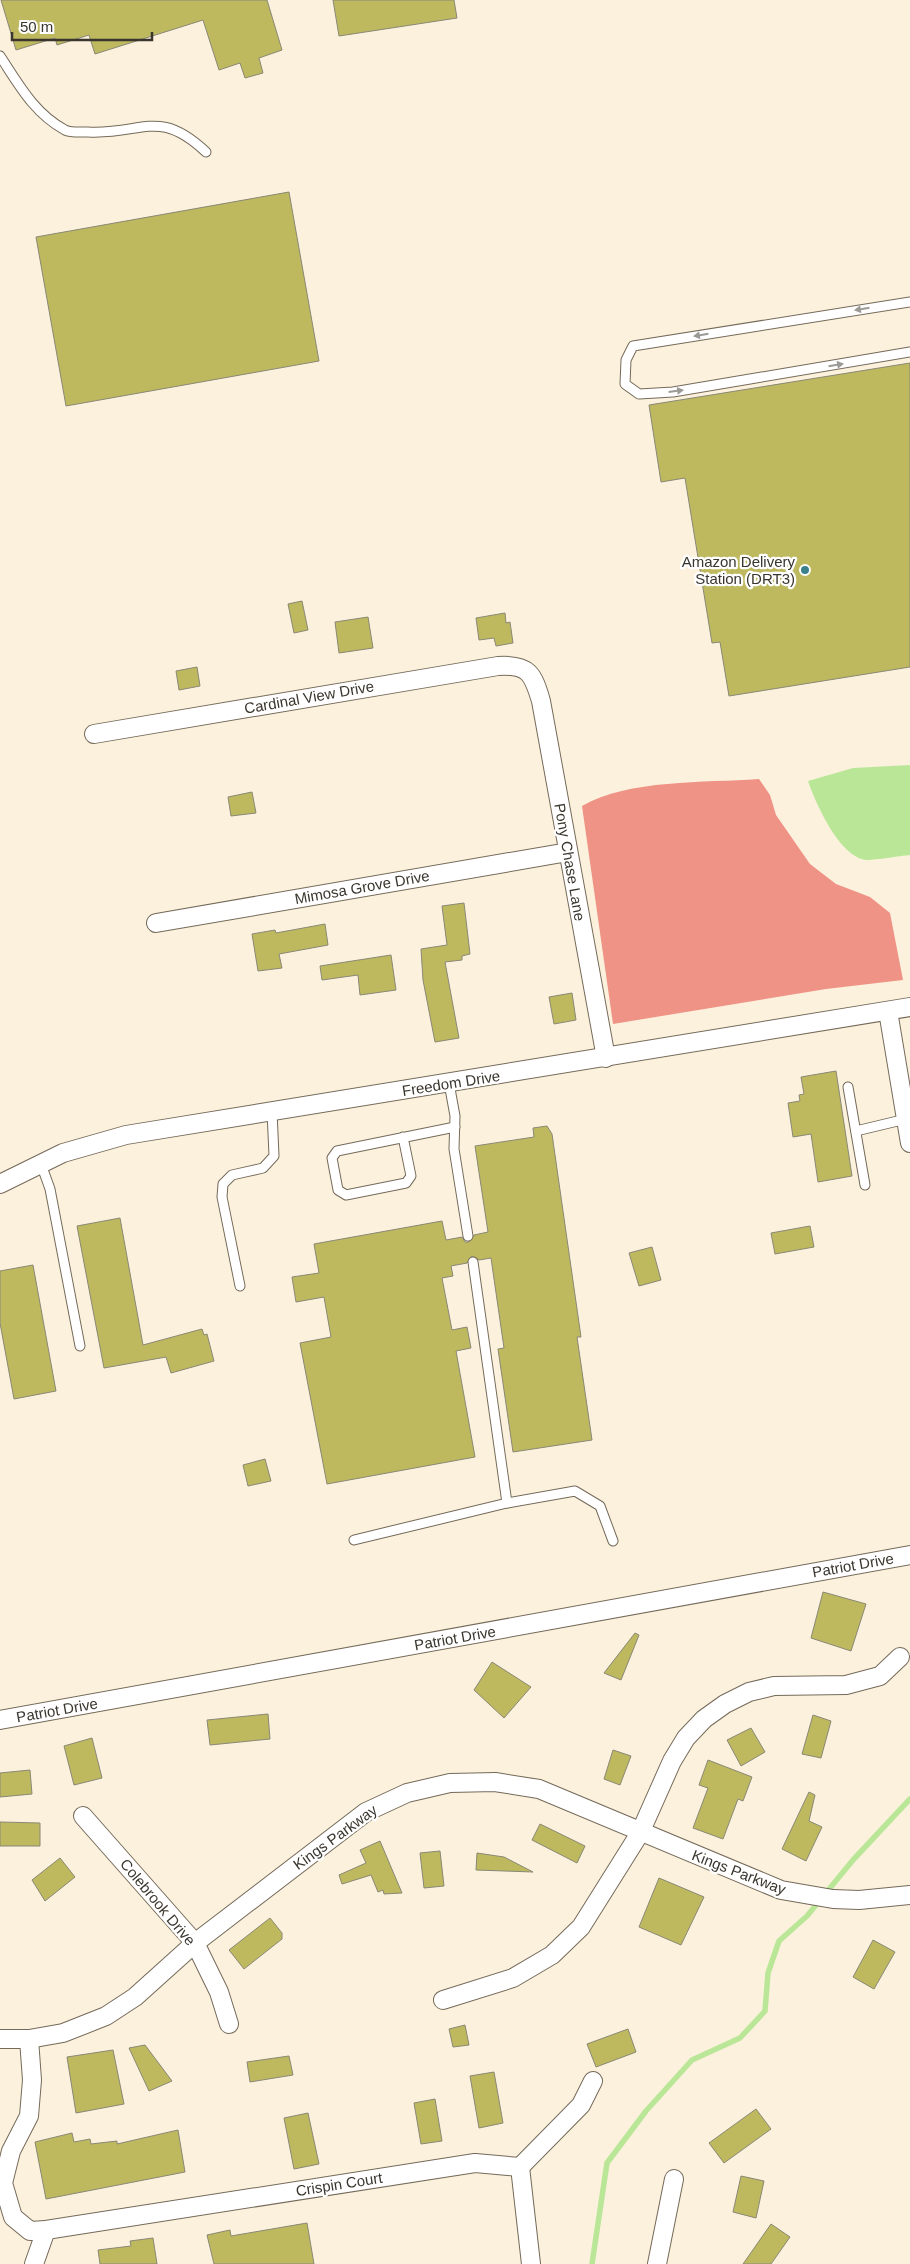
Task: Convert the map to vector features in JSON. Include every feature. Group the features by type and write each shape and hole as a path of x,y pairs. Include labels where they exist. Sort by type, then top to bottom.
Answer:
{"street":[{"name":"Cardinal View Drive","path":"94,734 479,669 512,665 525,669"},
{"name":"Pony Chase Lane","path":"525,669 535,679 541,700 606,1058"},
{"name":"Mimosa Grove Drive","path":"156,923 568,852"},
{"name":"Freedom Drive","path":"0,1184 63,1153 126,1135 910,1007"},
{"path":"888,1011 910,1143"},
{"name":"Patriot Drive","path":"0,1720 910,1555"},
{"path":"443,2000 513,1978 552,1955 581,1927 640,1833 672,1761 686,1738 704,1719 725,1704 749,1692 774,1686 846,1685 880,1676 900,1658"},
{"name":"Kings Parkway","path":"0,2039 29,2039 63,2033 106,2016 134,1997 195,1943 366,1812 400,1796 428,1787 473,1781 518,1784 561,1797 640,1833 781,1890 807,1896 859,1900 910,1895"},
{"name":"Colebrook Drive","path":"83,1816 195,1943 219,1992 229,2024"},
{"name":"Crispin Court","path":"29,2039 32,2080 29,2116 11,2151 3,2182 12,2217 30,2231 475,2163 520,2167"},
{"path":"531,2264 520,2167 581,2105 593,2081"},
{"path":"657,2264 674,2179"},
{"path":"34,2264 46,2230"}],"lane":[{"path":"0,56 34,108 67,131 107,133 153,125 175,128 206,152"},
{"path":"910,302 633,346 626,360 626,384 639,394 673,392 910,352"},
{"path":"449,1083 454,1127 454,1149 468,1236"},
{"path":"848,1087 865,1184"},
{"path":"240,1286 222,1197 223,1184 232,1175 263,1168 274,1156 272,1111"},
{"path":"856,1131 906,1119"},
{"path":"403,1137 411,1176 406,1183 346,1195 338,1190 332,1158 337,1151 403,1137 454,1127"},
{"path":"41,1164 50,1189 80,1346"},
{"path":"473,1262 507,1503"},
{"path":"354,1540 507,1503 575,1491 600,1506 613,1540"}],"shaded area":[{"path":"910,765 910,855 867,860 857,857 848,850 830,828 808,781 853,768"},
{"path":"759,779 770,795 776,815 810,864 836,884 870,897 890,913 903,980 826,989 613,1024 582,806 601,797 644,787 691,782"}],"building":[{"path":"1,0 267,0 282,50 259,58 263,73 245,78 240,63 219,70 203,20 95,54 89,35 57,45 55,38 16,50"},
{"path":"333,0 454,0 457,18 339,36"},
{"path":"289,192 319,361 66,406 36,237"},
{"name":"Amazon Delivery Station (DRT3)","path":"910,363 910,667 729,696 720,642 712,643 685,478 661,482 649,405"},
{"path":"302,601 308,630 294,633 288,604"},
{"path":"505,613 506,623 510,622 513,643 496,646 494,638 479,640 476,618"},
{"path":"368,617 373,648 339,653 335,622"},
{"path":"197,667 200,686 179,690 176,671"},
{"path":"252,792 256,813 231,816 228,797"},
{"path":"464,903 470,954 462,956 462,960 445,962 459,1038 435,1042 423,980 421,949 447,945 442,906"},
{"path":"325,924 328,945 279,954 282,968 258,971 252,934 275,930 276,933"},
{"path":"391,955 396,990 360,995 358,975 322,980 320,966"},
{"path":"572,993 576,1020 554,1024 549,997"},
{"path":"836,1071 852,1176 818,1182 811,1134 793,1137 788,1103 800,1101 799,1095 804,1094 801,1077"},
{"path":"547,1126 552,1134 581,1337 577,1337 592,1440 513,1452 498,1349 504,1348 491,1258 479,1260 472,1256 467,1263 451,1266 453,1276 442,1278 452,1330 467,1327 471,1348 456,1351 475,1457 327,1484 300,1343 331,1337 324,1297 296,1302 292,1277 319,1273 314,1244 442,1221 446,1240 462,1237 465,1242 469,1242 474,1235 488,1232 475,1146 534,1137 533,1128"},
{"path":"120,1218 143,1345 202,1329 204,1335 207,1334 214,1361 171,1373 166,1357 104,1368 77,1226"},
{"path":"810,1226 814,1247 775,1254 771,1233"},
{"path":"652,1247 661,1280 639,1286 629,1253"},
{"path":"33,1265 56,1391 14,1399 0,1323 0,1271"},
{"path":"265,1459 271,1481 248,1486 243,1465"},
{"path":"823,1592 866,1604 851,1651 811,1638"},
{"path":"635,1633 639,1635 621,1680 604,1673"},
{"path":"492,1662 531,1687 504,1718 474,1690"},
{"path":"268,1714 270,1739 210,1745 207,1720"},
{"path":"813,1715 831,1721 821,1758 802,1754"},
{"path":"751,1728 765,1752 741,1766 727,1740"},
{"path":"92,1738 102,1778 74,1785 64,1746"},
{"path":"613,1750 631,1756 620,1785 604,1779"},
{"path":"708,1760 752,1777 743,1801 738,1799 723,1839 693,1828 708,1788 699,1785"},
{"path":"30,1770 32,1794 0,1797 0,1773"},
{"path":"809,1792 815,1795 809,1821 822,1827 806,1861 782,1849"},
{"path":"0,1822 40,1823 40,1846 0,1846"},
{"path":"540,1824 585,1846 577,1863 532,1840"},
{"path":"380,1841 402,1893 384,1894 383,1890 378,1892 371,1875 342,1884 339,1875 366,1863 360,1850"},
{"path":"440,1851 444,1886 424,1888 420,1853"},
{"path":"477,1853 504,1857 533,1872 476,1870"},
{"path":"60,1858 75,1877 45,1901 32,1880"},
{"path":"659,1878 704,1897 681,1945 639,1927"},
{"path":"270,1918 282,1933 282,1939 244,1969 229,1950"},
{"path":"873,1940 895,1952 874,1989 853,1977"},
{"path":"465,2025 469,2045 453,2047 449,2029"},
{"path":"628,2029 636,2052 596,2067 587,2044"},
{"path":"145,2045 172,2081 149,2091 129,2048"},
{"path":"113,2050 124,2104 76,2113 67,2057"},
{"path":"289,2056 293,2075 250,2082 247,2062"},
{"path":"494,2072 503,2123 479,2128 470,2076"},
{"path":"435,2099 442,2141 421,2144 414,2103"},
{"path":"756,2109 771,2129 724,2163 709,2143"},
{"path":"308,2113 319,2164 294,2169 284,2118"},
{"path":"178,2130 185,2172 46,2199 35,2142 72,2133 74,2142 90,2139 91,2144 117,2141 117,2144"},
{"path":"741,2176 764,2181 756,2218 733,2212"},
{"path":"307,2223 314,2264 214,2264 207,2235 230,2230 231,2236"},
{"path":"771,2224 790,2237 771,2264 743,2264"},
{"path":"153,2238 157,2264 100,2264 98,2250 131,2246 130,2241"}],"waterway":[{"path":"592,2264 607,2163 646,2111 692,2060 740,2038 765,2011 768,1973 779,1941 807,1916 853,1860 910,1799"}],"place":[{"name":"Amazon Delivery Station (DRT3)","path":"805,570"}]}
